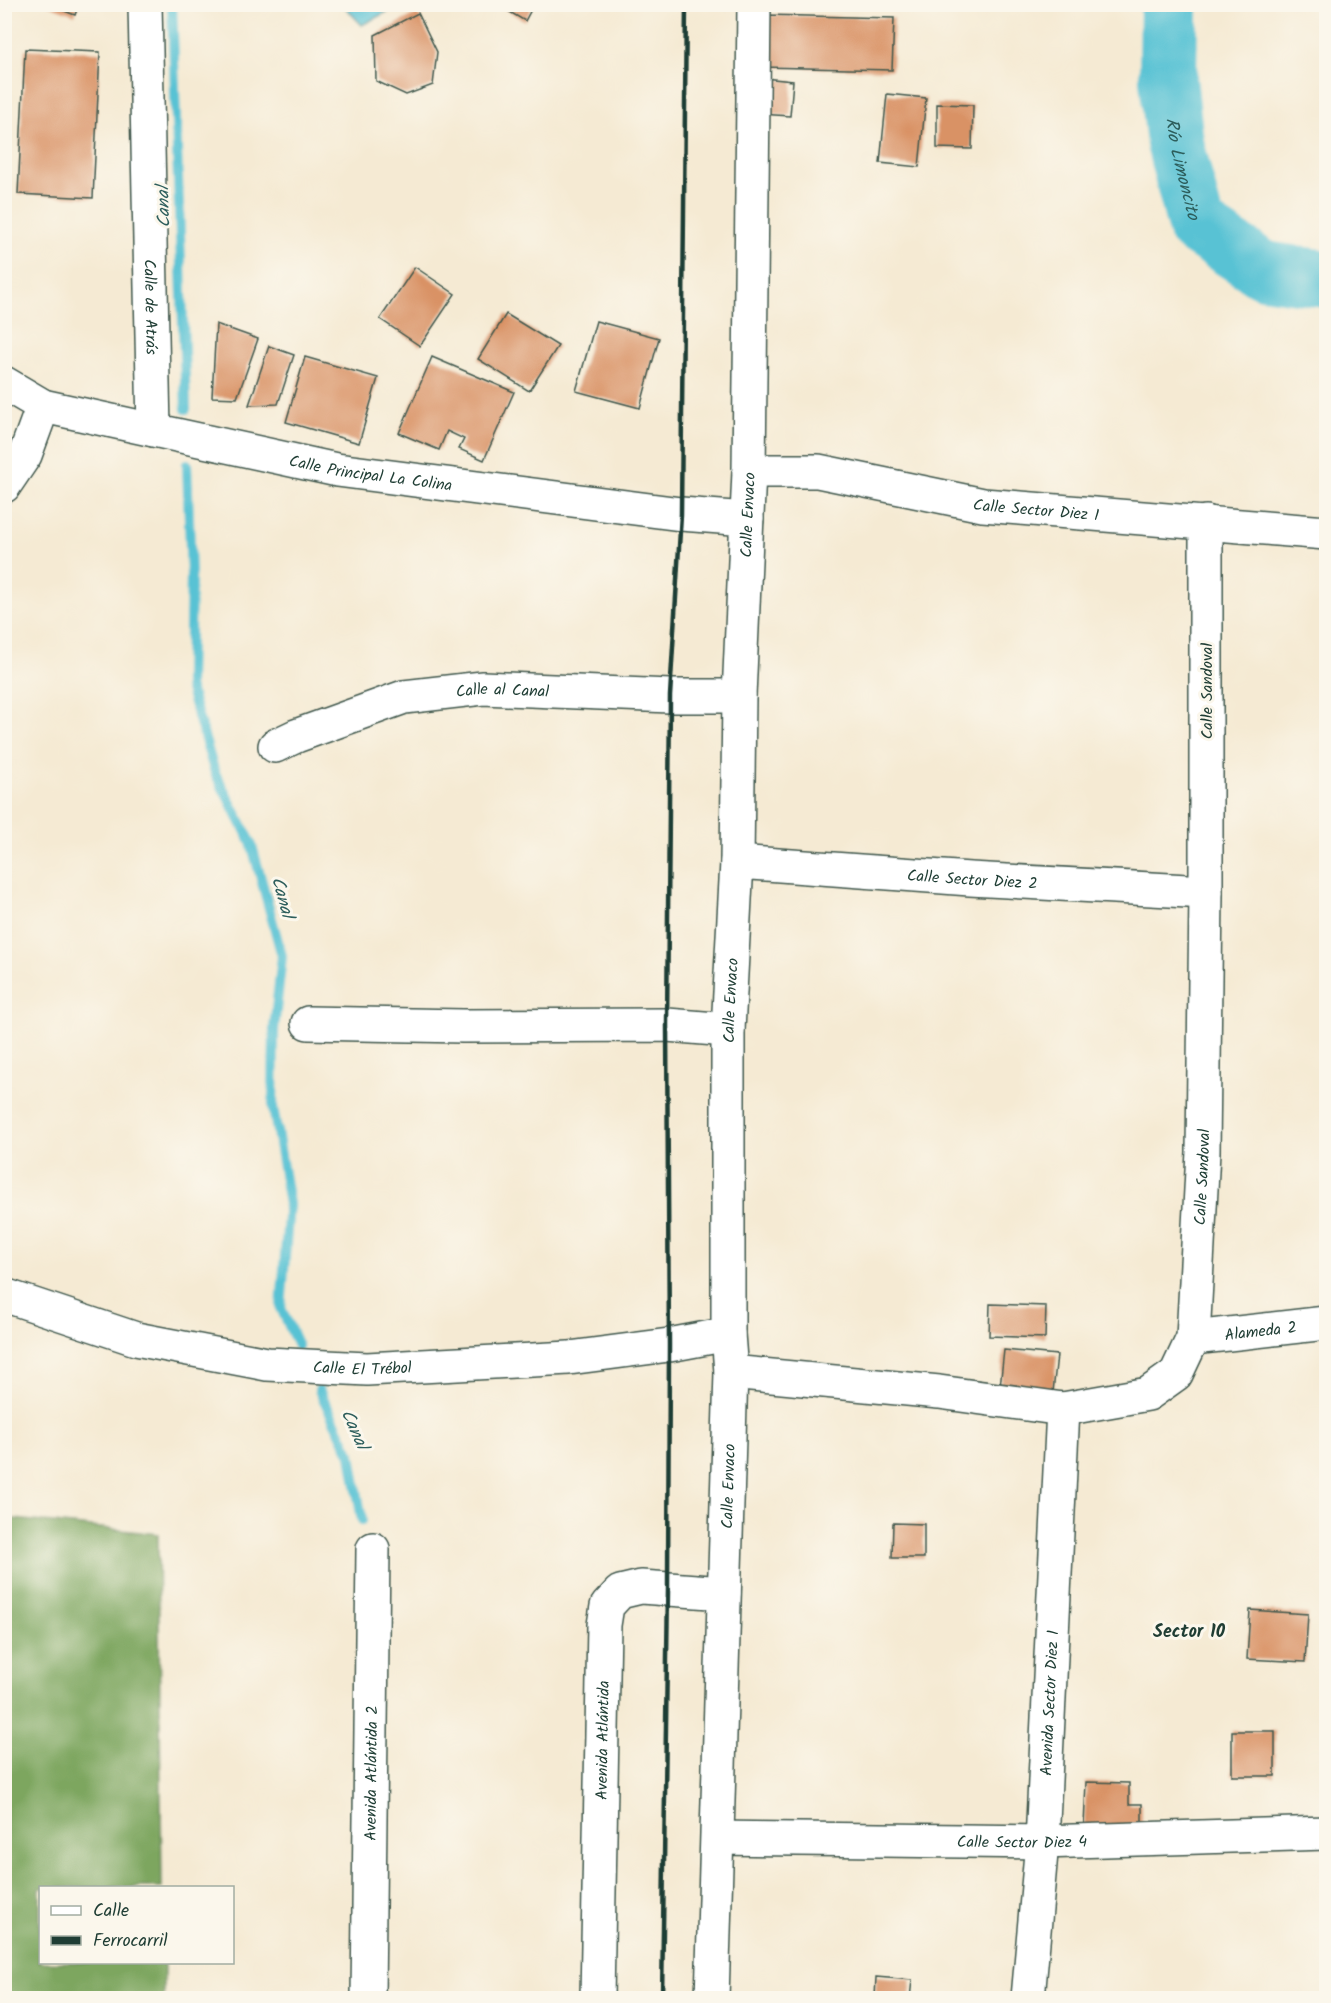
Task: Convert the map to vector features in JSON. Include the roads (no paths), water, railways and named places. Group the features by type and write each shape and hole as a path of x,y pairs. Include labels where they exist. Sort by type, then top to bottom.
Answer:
{"street":[{"name":"Calle de Atrás","path":"146,4 154,430"},
{"name":"Calle Envaco","path":"712,1998 731,1372 728,1334 728,1030 737,862 739,696 749,471 754,4"},
{"name":"Calle Principal La Colina","path":"4,383 43,406 337,470 681,514 747,519"},
{"path":"4,486 25,454 43,406"},
{"name":"Calle Sector Diez 1","path":"749,471 818,471 984,505 1326,533"},
{"name":"Calle Sandoval","path":"731,1372 939,1392 1063,1409 1148,1394 1176,1374 1193,1338 1203,1152 1206,522"},
{"name":"Calle al Canal","path":"275,746 296,736 404,697 483,688 670,696 739,696"},
{"name":"Calle Sector Diez 2","path":"737,862 970,879 1206,892"},
{"path":"308,1023 463,1026 667,1025 728,1030"},
{"name":"Calle El Trébol","path":"4,1295 136,1339 267,1364 367,1369 569,1358 669,1345 728,1334"},
{"name":"Alameda 2","path":"1193,1338 1326,1323"},
{"name":"Avenida Sector Diez 1","path":"1028,1998 1042,1842 1063,1409"},
{"name":"Avenida Atlántida 2","path":"368,1998 373,1549"},
{"name":"Avenida Atlántida","path":"597,1998 604,1625 607,1606 620,1592 641,1587 724,1593"},
{"name":"Calle Sector Diez 4","path":"718,1838 1042,1842 1326,1833"}],"water":[{"path":"343,5 400,5 362,25"}],"waterway":[{"name":"Canal","path":"172,4 186,409"},
{"name":"Río Limoncito","path":"1169,4 1168,79 1175,143 1196,226 1264,270 1326,279"},
{"name":"Canal","path":"187,464 191,575 189,686 215,773 251,842 282,956 274,1029 273,1107 289,1204 281,1308 298,1346"},
{"name":"Canal","path":"319,1390 351,1455 362,1520"}],"railway":[{"path":"662,1998 668,1589 667,1025 670,696 681,514 686,4"}],"district":[{"name":"Sector 10","path":"1189,1631"}]}
